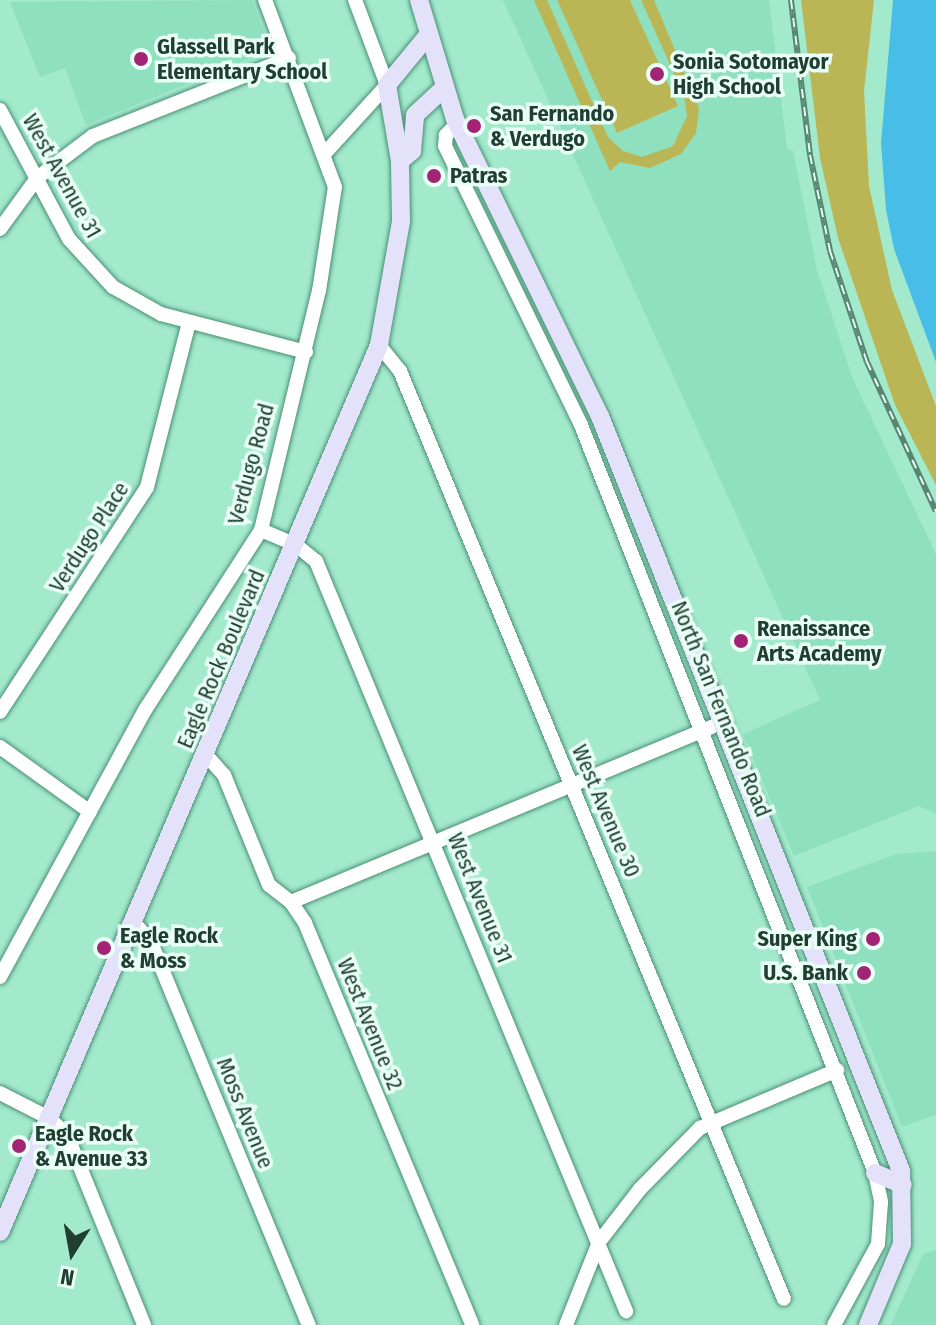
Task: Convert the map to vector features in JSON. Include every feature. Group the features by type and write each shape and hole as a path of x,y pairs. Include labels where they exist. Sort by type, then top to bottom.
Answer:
{"main road":[{"name":"North San Fernando Road","path":"419,0 456,122 593,402 890,1139 903,1185 902,1244 868,1325"},
{"path":"387,85 429,34"},
{"name":"Eagle Rock Boulevard","path":"0,1232 379,345 398,255 400,161 387,85"},
{"path":"400,161 412,151 413,120 444,88"},
{"path":"423,107 456,122"},
{"path":"875,1173 903,1185"}],"street":[{"path":"265,0 326,152 387,85 355,0"},
{"path":"0,229 37,178 93,136 289,58"},
{"name":"West Avenue 31","path":"0,110 69,239 98,274 141,305 189,322 306,352"},
{"name":"North San Fernando Road","path":"456,122 446,135 445,146 581,425 704,730 875,1173 881,1202 878,1244 834,1325"},
{"name":"Verdugo Road","path":"0,977 145,710 261,530 306,352 335,203 326,152"},
{"name":"Verdugo Place","path":"0,712 147,487 189,322"},
{"name":"West Avenue 30","path":"379,345 400,371 784,1299"},
{"name":"West Avenue 31","path":"261,530 296,545 316,561 626,1311"},
{"path":"291,902 724,723"},
{"path":"0,747 90,812"},
{"name":"West Avenue 32","path":"206,755 224,775 269,885 291,902 305,923 472,1325"},
{"name":"Moss Avenue","path":"134,923 150,940 309,1325"},
{"path":"566,1325 599,1242 640,1189 710,1122 837,1070"},
{"path":"0,1093 49,1118 67,1135 144,1325"}],"shaded area":[{"name":"Glassell Park Elementary School","path":"252,0 270,50 86,125 65,68 40,77 10,2"},
{"path":"503,0 769,0 787,148 793,151 817,270 852,377 936,554 936,814 919,806 794,856 743,734 820,700"},
{"path":"534,0 547,0 608,137 623,151 642,157 673,146 687,116 684,96 641,0 654,0 699,108 696,133 681,154 650,168 620,162 610,171"},
{"path":"557,0 630,0 678,106 617,133"},
{"path":"801,0 874,0 864,91 869,186 892,290 936,406 936,485 895,405 838,238 820,158"},
{"path":"936,851 936,1115 902,1127 807,887 896,854"},
{"path":"936,1250 936,1325 891,1325 923,1254"}],"water":[{"path":"893,0 936,0 936,362 894,249 886,210 881,143"}],"railway":[{"path":"791,0 810,155 830,251 867,362 936,511"}],"place":[{"name":"Glassell Park Elementary School","path":"141,59"},
{"name":"Sonia Sotomayor High School","path":"657,74"},
{"name":"San Fernando & Verdugo","path":"474,126"},
{"name":"Patras","path":"434,176"},
{"name":"Renaissance Arts Academy","path":"741,641"},
{"name":"Super King","path":"873,939"},
{"name":"Eagle Rock & Moss","path":"104,948"},
{"name":"U.S. Bank","path":"864,973"},
{"name":"Eagle Rock & Avenue 33","path":"19,1146"}]}
